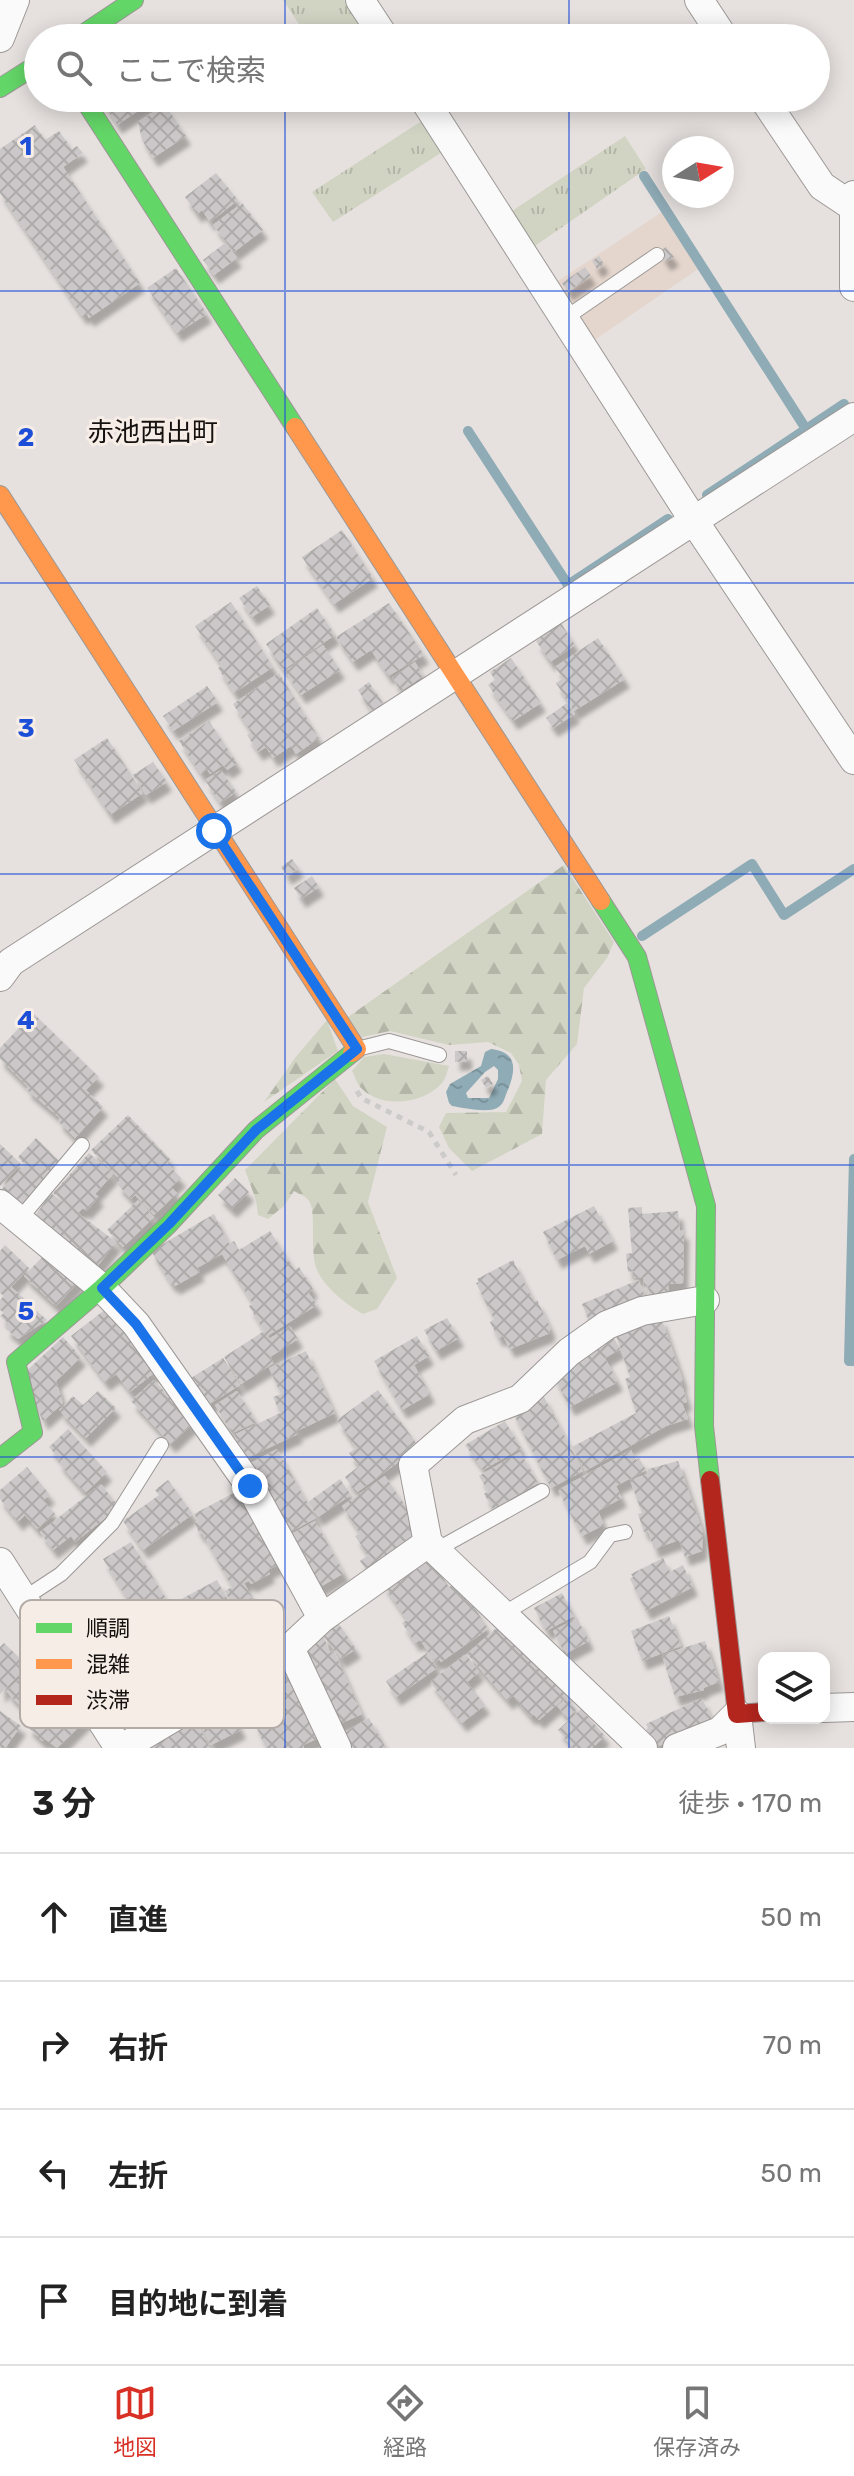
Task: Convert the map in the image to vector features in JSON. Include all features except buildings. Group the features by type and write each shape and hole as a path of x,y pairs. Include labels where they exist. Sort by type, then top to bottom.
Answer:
{"street":[{"path":"0,38 15,0"},
{"path":"98,24 134,0"},
{"path":"360,0 376,24"},
{"path":"699,0 715,24"},
{"path":"0,88 24,73"},
{"path":"92,112 637,957 706,1206 704,1426 750,1713 741,1748"},
{"path":"432,112 694,521 854,760"},
{"path":"772,112 822,186 853,200 854,287"},
{"path":"0,977 11,962 854,417"},
{"path":"0,495 357,1049 256,1130 169,1224 102,1288 16,1362 33,1432 0,1458"},
{"path":"9,1213 102,1288 136,1324 250,1486 322,1618"},
{"path":"643,1748 432,1547 413,1465 465,1420 520,1399 569,1352 607,1325 642,1311 705,1300"},
{"path":"284,1652 322,1618 432,1547"},
{"path":"0,1562 23,1599"},
{"path":"290,1648 337,1748"},
{"path":"830,1708 854,1707"},
{"path":"677,1748 720,1731 750,1713"},
{"path":"107,1728 120,1748 154,1728"}],"lane":[{"path":"564,319 657,255"},
{"path":"357,1049 389,1041 439,1055"},
{"path":"9,1213 82,1145"},
{"path":"23,1599 61,1574 112,1523 161,1445"},
{"path":"432,1547 542,1491"},
{"path":"503,1614 590,1562 610,1535 625,1532"}],"path":[{"path":"338,1064 361,1098 429,1132 456,1175"}],"shaded area":[{"path":"662,212 698,269 593,341 555,283"}],"green space":[{"path":"283,0 344,0 360,24 299,24"},
{"path":"423,120 444,151 333,222 312,192"},
{"path":"625,136 646,169 532,248 529,237 512,211"},
{"path":"564,865 614,942 607,958 584,988 577,1044 546,1080 542,1134 472,1171 449,1148 439,1127 446,1113 506,1112 522,1081 519,1065 511,1053 488,1042 449,1045 390,1031 362,1037 348,1017"},
{"path":"327,1020 338,1051 264,1102 295,1058"},
{"path":"384,1054 449,1066 443,1081 425,1096 402,1101 380,1099 369,1095 360,1086 352,1071 364,1057"},
{"path":"335,1079 353,1106 387,1127 368,1202 397,1278 377,1309 363,1314 337,1295 317,1270 308,1199 294,1191 284,1206 268,1219 258,1215 245,1170"}],"water":[{"path":"491,1049 507,1054 513,1064 512,1078 502,1103 488,1110 452,1106 446,1092 450,1084 481,1066 485,1052","holes":["494,1066 498,1070 498,1079 489,1098 468,1098 466,1093 485,1072"]}],"waterway":[{"path":"644,176 806,429"},
{"path":"707,495 844,404"},
{"path":"468,431 568,585 668,519"},
{"path":"642,936 752,864 784,915 854,869"},
{"path":"854,1159 849,1361 854,1361"}],"traffic: fast":[{"path":"98,24 134,0"},
{"path":"0,88 24,73"},
{"path":"92,112 295,427"},
{"path":"601,901 637,957 706,1206 704,1426 710,1480"},
{"path":"0,1458 33,1432 16,1362 102,1288 169,1224 256,1130 352,1053"}],"traffic: slow":[{"path":"295,427 601,901"},
{"path":"0,495 357,1049 352,1053"}],"traffic: jam":[{"path":"710,1480 737,1714 758,1712"}],"district":[{"name":"赤池西出町","path":"153,432"}],"route":[{"path":"214,831 357,1049 256,1130 169,1224 102,1288 136,1324 250,1486"}]}
